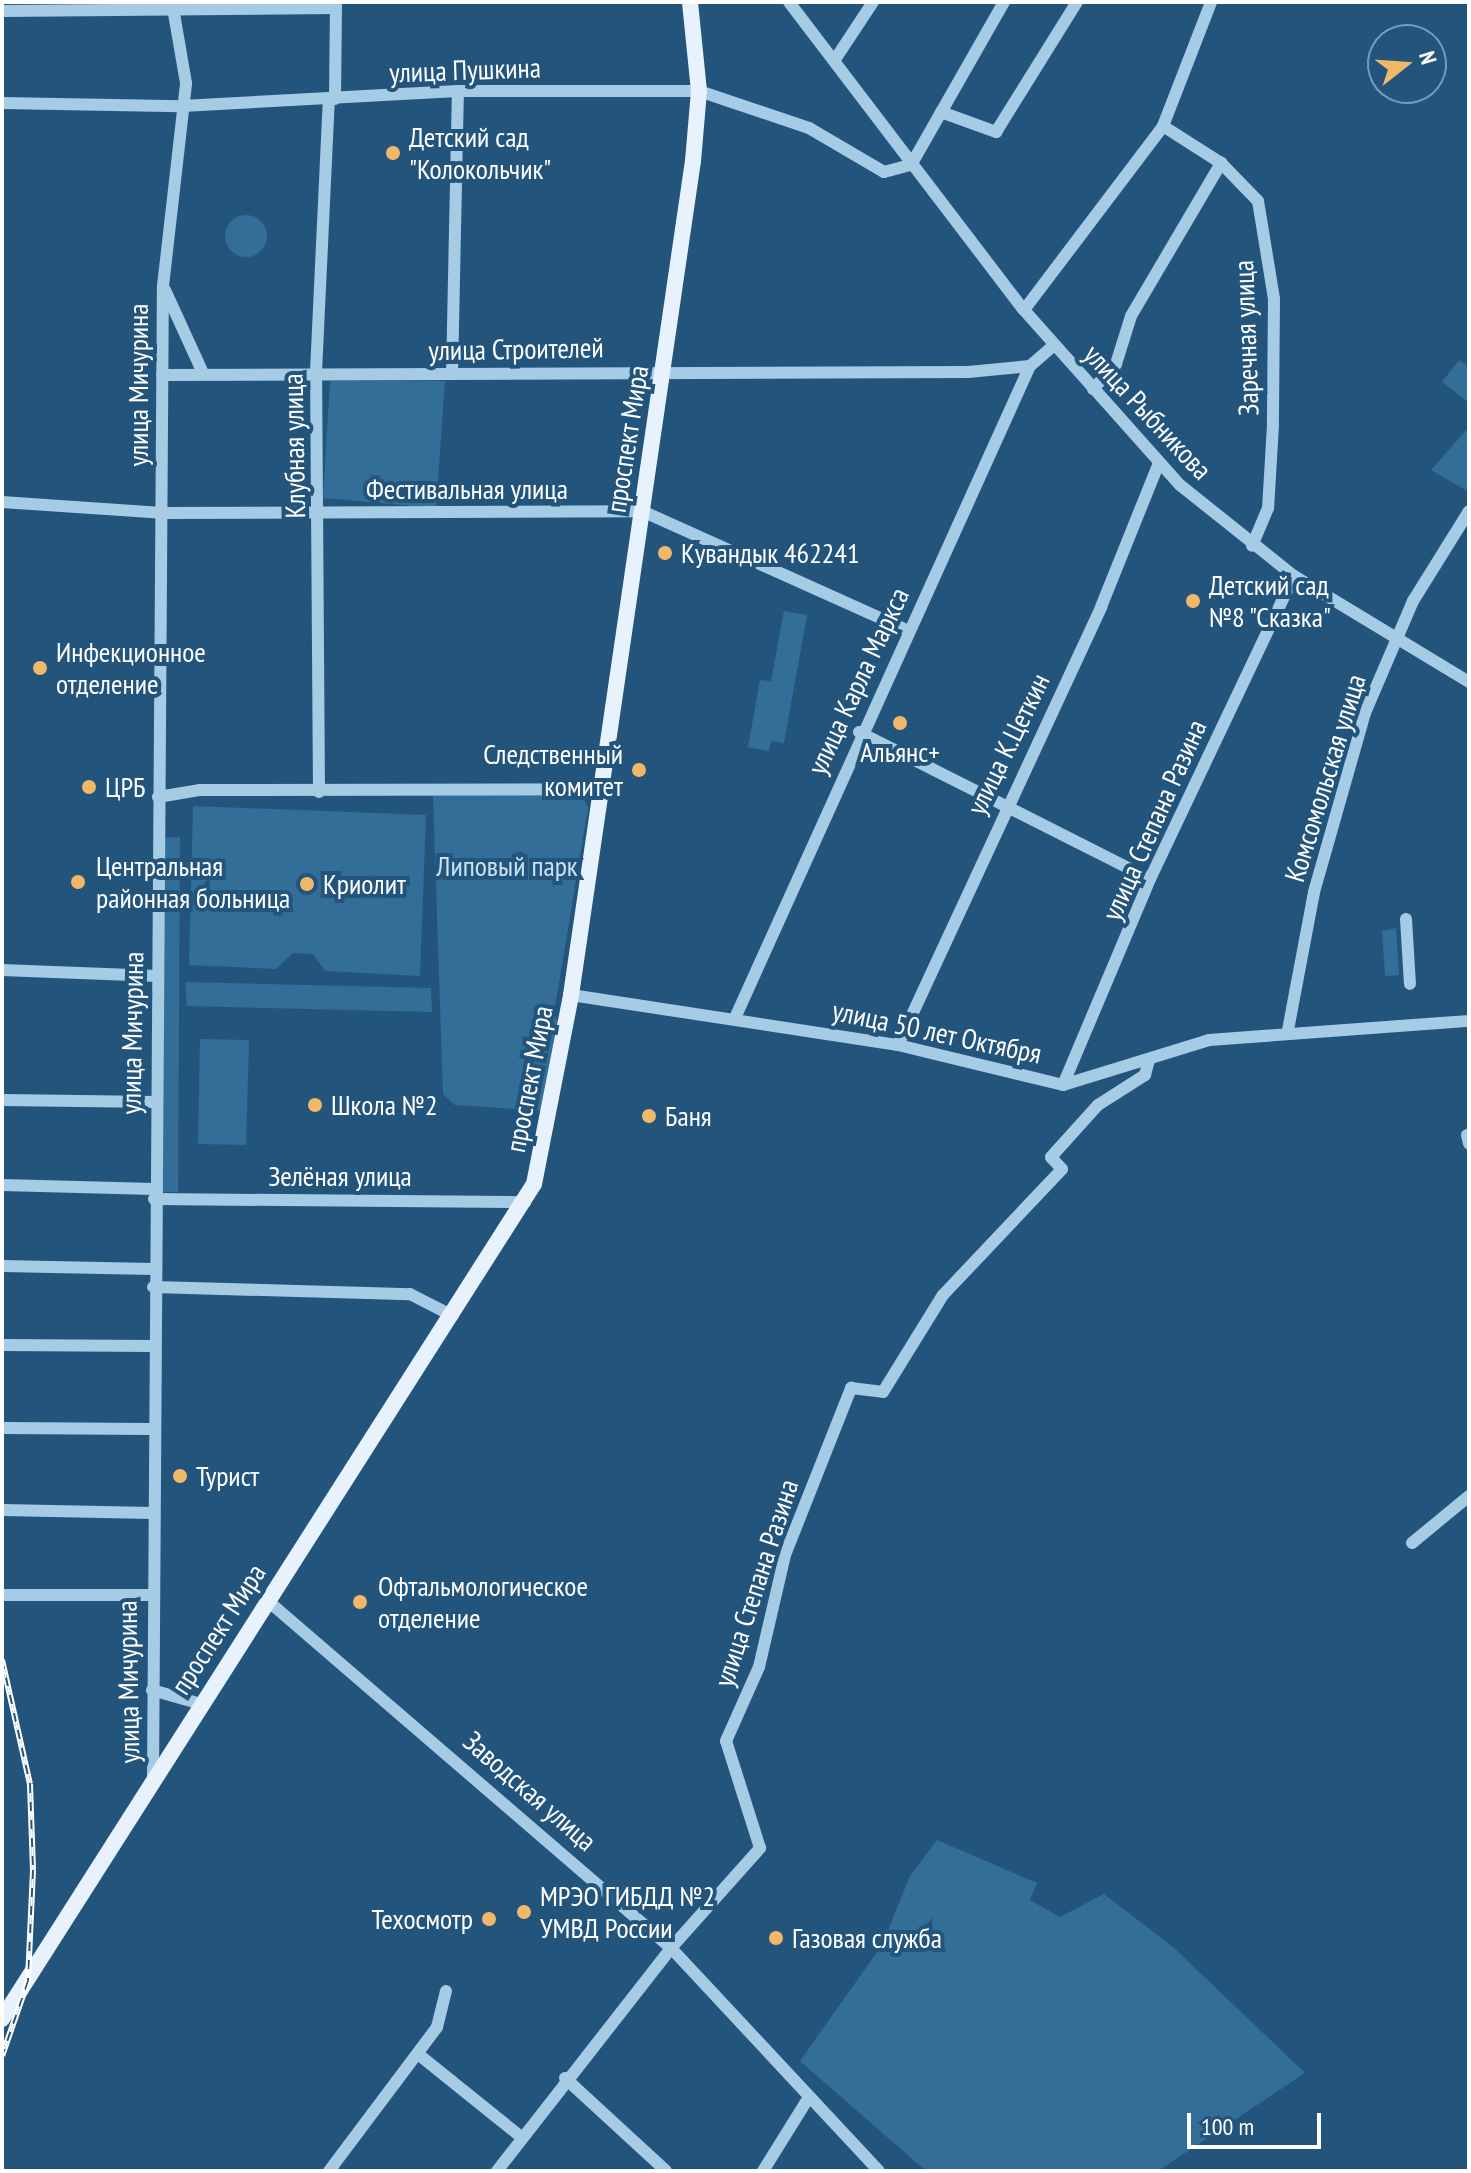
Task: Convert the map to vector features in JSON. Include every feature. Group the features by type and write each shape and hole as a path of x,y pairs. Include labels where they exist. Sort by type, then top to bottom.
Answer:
{"main road":[{"name":"проспект Мира","path":"2,2019 525,1202 541,1160 571,995 664,371 699,91 690,2"}],"street":[{"name":"улица Рыбникова","path":"789,2 1024,310 1159,463 1252,546 1294,576 1469,682"},
{"path":"834,61 873,2"},
{"path":"911,165 1004,2"},
{"path":"941,112 996,132 1077,2"},
{"path":"1024,310 1163,126 1211,2"},
{"path":"2,11 336,5"},
{"name":"Клубная улица","path":"319,792 316,372 336,5"},
{"name":"улица Мичурина","path":"153,1780 153,1269 163,286 182,106 182,41 172,7"},
{"name":"улица Пушкина","path":"2,103 182,106 458,91 699,91 809,128 884,172 911,165"},
{"path":"452,374 458,91"},
{"name":"Заречная улица","path":"1163,126 1221,163 1258,201 1274,299 1268,508 1252,546"},
{"path":"1093,389 1116,364 1131,316 1221,163"},
{"path":"163,286 202,371"},
{"path":"1030,366 1054,345"},
{"name":"улица Строителей","path":"162,375 202,371 452,374 1030,366"},
{"name":"улица Карла Маркса","path":"735,1018 859,732 1030,366"},
{"name":"улица К.Цеткин","path":"898,1045 1005,804 1101,607 1159,463"},
{"name":"Фестивальная улица","path":"2,502 162,513 642,511 907,630"},
{"name":"Комсомольская улица","path":"1288,1030 1330,830 1365,713 1399,637 1469,511"},
{"name":"улица Степана Разина","path":"1063,1085 1150,879 1294,576"},
{"path":"859,732 1150,879"},
{"path":"158,797 601,789"},
{"path":"1406,919 1410,984"},
{"path":"2,970 157,976"},
{"name":"улица 50 лет Октября","path":"571,995 898,1045 1063,1085 1209,1040 1288,1030 1469,1021"},
{"name":"улица Степана Разина","path":"671,1948 760,1848 726,1741 759,1667 785,1555 851,1388 883,1392 943,1295 1062,1169 1051,1157 1098,1105 1145,1075 1149,1060"},
{"path":"2,1100 156,1102"},
{"name":"Зелёная улица","path":"2,1185 154,1194 525,1202"},
{"path":"2,1266 153,1269"},
{"path":"153,1287 410,1294 453,1316"},
{"path":"2,1345 153,1346"},
{"path":"2,1428 152,1429"},
{"path":"1412,1543 1469,1496"},
{"path":"2,1510 152,1513"},
{"path":"2,1595 151,1595"},
{"name":"Заводская улица","path":"268,1601 671,1948 879,2171"},
{"path":"152,1690 201,1704"},
{"path":"497,2171 565,2078 671,1948"},
{"path":"329,2171 437,2027 446,1991"},
{"path":"418,2054 520,2136"},
{"path":"565,2078 666,2171"},
{"path":"763,2171 809,2097"}],"green space":[{"path":"246,215 261,221 267,236 261,251 246,257 231,251 225,236 231,221"},
{"path":"1459,360 1469,367 1469,403 1442,382"},
{"path":"330,381 445,381 436,508 323,498"},
{"path":"1469,427 1469,492 1431,470"},
{"path":"784,611 807,615 784,743 771,741 769,751 748,747 760,680 771,681"},
{"name":"Липовый парк","path":"581,793 588,808 554,1013 561,1029 548,1111 455,1105 443,1094 433,796"},
{"name":"Криолит","path":"193,806 426,815 420,976 325,971 313,954 293,953 276,969 189,965"},
{"path":"180,837 178,1192 163,1192 165,838"},
{"path":"1396,928 1399,975 1385,976 1382,931"},
{"path":"185,982 431,988 432,1012 187,1006"},
{"path":"200,1039 249,1040 246,1145 198,1144"},
{"path":"937,1840 1037,1883 1030,1900 1060,1917 1104,1894 1173,1947 1305,2073 1158,2171 926,2171 800,2061 882,1945 910,1876"}],"railway":[{"path":"2,1660 30,1784 33,1870 28,1981 2,2056"}],"place":[{"name":"Детский сад \"Колокольчик\"","path":"393,153"},
{"name":"Кувандык 462241","path":"665,553"},
{"name":"Детский сад №8 \"Сказка\"","path":"1193,601"},
{"name":"Инфекционное отделение","path":"40,668"},
{"name":"Альянс+","path":"900,723"},
{"name":"Следственный комитет","path":"639,770"},
{"name":"ЦРБ","path":"89,787"},
{"name":"Центральная районная больница","path":"78,882"},
{"name":"Криолит","path":"307,884"},
{"name":"Школа №2","path":"315,1105"},
{"name":"Баня","path":"649,1116"},
{"name":"Турист","path":"180,1476"},
{"name":"Офтальмологическое отделение","path":"360,1602"},
{"name":"МРЭО ГИБДД №2 УМВД России","path":"524,1912"},
{"name":"Техосмотр","path":"489,1919"},
{"name":"Газовая служба","path":"776,1938"}]}
